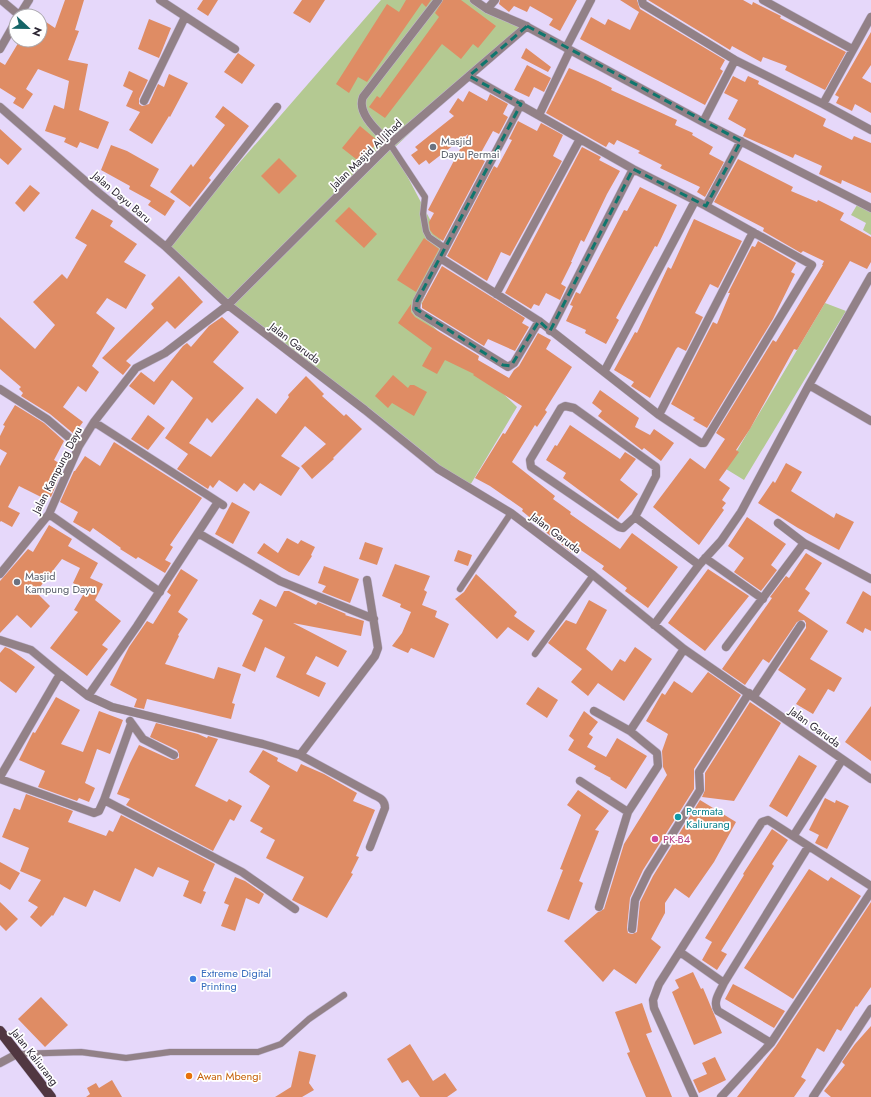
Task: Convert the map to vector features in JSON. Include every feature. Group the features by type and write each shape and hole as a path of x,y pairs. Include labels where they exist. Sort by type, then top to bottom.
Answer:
{"main road":[{"name":"Jalan Kaliurang","path":"0,1031 51,1097"}],"street":[{"path":"1,0 9,8"},
{"path":"160,0 235,49"},
{"path":"390,144 363,113 361,102 363,97 438,0"},
{"path":"474,0 487,9 527,26 703,122 871,208"},
{"path":"487,9 495,0"},
{"path":"538,115 592,0"},
{"path":"642,0 643,4 735,60 871,130"},
{"path":"763,0 852,49"},
{"path":"144,101 185,17"},
{"path":"823,104 871,17"},
{"name":"Jalan Masjid Al Jihad","path":"228,305 390,144 527,26"},
{"path":"0,50 8,36"},
{"path":"703,122 735,60"},
{"path":"440,258 539,321 660,415 701,443 706,442 812,264 706,206 633,169 469,76"},
{"path":"520,104 417,301 416,308 421,314 508,367 514,363 539,321"},
{"name":"Jalan Dayu Baru","path":"0,107 100,193 166,247 228,305"},
{"path":"166,247 277,107"},
{"path":"496,294 580,139"},
{"path":"706,206 741,141"},
{"path":"550,331 633,169"},
{"path":"604,372 695,201"},
{"path":"660,415 753,232"},
{"path":"654,625 699,565 721,541 741,512 809,385 871,276"},
{"name":"Jalan Kampung Dayu","path":"0,574 49,514 79,446 94,422 136,368 166,353 228,305"},
{"name":"Jalan Garuda","path":"228,305 438,468 511,513 593,575 684,649 871,779"},
{"path":"809,385 871,421"},
{"path":"0,389 47,419 79,446"},
{"path":"565,406 574,408 656,467 656,476 635,517 625,527 619,527 531,467 530,460 561,408 565,406"},
{"path":"88,696 160,592 198,533 220,503 94,422"},
{"path":"49,514 160,592"},
{"path":"635,517 699,565"},
{"path":"778,523 804,542 871,579"},
{"path":"198,533 280,581 374,619"},
{"path":"726,647 804,542"},
{"path":"705,558 763,599"},
{"path":"300,755 375,656 378,648 367,580"},
{"path":"632,930 635,900 648,873 700,790 699,772 801,625"},
{"path":"0,640 31,650 88,696 112,707 263,744 300,755 381,799 385,808 370,847"},
{"path":"630,731 684,649"},
{"path":"60,674 3,762 0,778 94,813 99,810 104,800 131,724"},
{"path":"594,711 630,731 657,753 659,762 658,766 628,812 599,907"},
{"path":"128,712 131,724 143,739 174,755"},
{"path":"794,835 842,760"},
{"path":"580,781 628,812"},
{"path":"104,800 242,872 295,909"},
{"path":"694,1097 654,1008 653,1000 659,984 762,822 768,820 794,835 808,847 871,886"},
{"path":"771,1043 716,1008 716,1001 724,983 808,847"},
{"path":"721,1097 771,1043 871,892"},
{"path":"680,952 724,983"},
{"path":"817,1096 871,1009"},
{"path":"0,1063 17,1054"}],"lane":[{"path":"390,144 425,197 423,214 426,231 435,242 445,248"},
{"path":"460,589 511,513"},
{"path":"535,654 593,575"},
{"path":"17,1054 81,1052 126,1058 170,1052 258,1052 281,1044 310,1018 344,995"}],"highlighted area":[{"path":"527,26 741,141 706,206 633,169 550,331 539,321 511,366 503,365 416,309 417,301 521,104 469,76"}],"green space":[{"path":"381,0 476,0 523,26 393,149 445,248 418,312 517,407 469,487 438,469 228,305 166,247"},
{"path":"857,205 871,211 871,235 863,230 866,223 851,215"},
{"path":"825,303 846,311 744,480 726,469"}],"building":[{"path":"65,0 84,0 75,30 79,31 68,60 88,64 79,110 109,122 98,149 80,142 77,148 64,142 66,138 45,131 54,105 64,109 69,81 38,69 26,89 33,94 23,109 13,103 16,98 0,88 0,62 5,65 15,48 48,48 48,23 55,28"},
{"path":"203,0 218,0 208,16 197,9"},
{"path":"302,0 325,0 310,23 293,13"},
{"path":"406,0 431,0 426,7 422,3 367,82 358,77 349,93 336,84 387,4 399,12"},
{"path":"443,0 461,0 496,26 478,48 473,44 461,59 442,44 385,118 369,107 377,96 380,98 439,17 435,13"},
{"path":"500,0 577,0 560,31 549,25 553,19 530,6 527,12 514,6 509,12 499,4"},
{"path":"620,0 637,0 640,9 725,60 720,69 723,71 705,105 580,39 591,17 605,25 608,19 630,30 639,12"},
{"path":"648,0 743,0 752,5 753,2 781,16 780,18 846,52 825,90 785,70 787,66 763,57 761,62 732,46 730,50"},
{"path":"149,19 171,28 159,58 138,49"},
{"path":"871,32 871,65 862,78 871,83 871,113 855,104 852,111 836,103 839,97 835,95"},
{"path":"526,48 551,67 548,72 521,58"},
{"path":"238,53 255,65 242,84 224,72"},
{"path":"527,65 551,78 544,92 534,87 529,97 514,90"},
{"path":"569,68 612,88 611,90 677,120 675,125 693,133 692,135 713,147 709,154 724,162 705,197 697,192 700,187 660,168 662,165 638,153 640,151 617,140 614,145 609,142 606,147 546,113"},
{"path":"129,71 148,80 139,99 139,104 142,106 149,104 158,84 164,87 169,74 188,83 170,117 169,116 152,144 129,130 140,112 126,106 133,91 123,86"},
{"path":"733,76 745,82 748,76 759,81 758,84 826,119 823,126 852,140 854,136 871,143 871,193 842,180 841,184 819,174 822,166 795,154 793,158 743,136 746,129 728,119 738,100 724,93"},
{"path":"469,91 487,101 490,94 508,104 503,114 508,117 499,134 493,131 478,158 485,161 443,241 430,230 429,222 434,213 428,210 468,134 429,164 426,160 419,165 411,155 418,150 415,147 454,116 449,112 458,98 463,102"},
{"path":"223,106 249,126 209,178 211,180 190,207 170,192 191,164 193,167 225,125 215,117"},
{"path":"518,121 537,131 541,123 563,135 553,156 562,161 510,256 501,252 487,281 447,256 494,166 497,168 512,140 509,139"},
{"path":"360,126 378,141 361,163 342,148"},
{"path":"0,129 22,149 8,165 0,158"},
{"path":"111,145 127,151 159,169 150,186 175,201 165,216 148,205 151,201 129,189 130,186 101,170"},
{"path":"582,147 601,157 599,160 620,171 584,242 581,240 561,284 566,287 560,300 546,293 539,306 534,304 531,309 505,293"},
{"path":"279,158 297,176 279,194 261,176"},
{"path":"738,159 793,187 791,191 817,202 818,200 844,213 840,220 871,237 871,262 867,269 850,261 797,350 794,349 750,429 736,450 739,452 719,480 730,488 722,500 726,503 722,508 724,510 699,545 653,507 690,458 705,469 725,439 716,433 773,340 776,342 824,261 803,251 801,253 763,231 764,228 714,202"},
{"path":"30,185 40,193 24,212 15,203"},
{"path":"640,187 677,205 657,247 655,246 616,318 619,320 606,344 585,333 586,330 566,321 573,306 570,305 576,292 580,294 624,210 627,211"},
{"path":"349,207 377,234 364,248 335,221"},
{"path":"92,209 113,221 110,226 137,244 124,262 146,275 126,309 107,298 96,313 115,328 92,366 99,372 86,392 78,386 63,407 83,422 74,434 50,414 21,396 23,393 19,389 21,387 0,369 0,317 35,349 55,325 33,302 62,274 67,279 87,245 75,238"},
{"path":"694,219 742,241 718,288 710,284 695,313 703,317 686,351 678,347 676,349 650,398 631,386 634,382 614,370 635,332 637,333 668,267 671,269"},
{"path":"424,238 439,249 416,292 397,280"},
{"path":"758,241 796,263 791,272 795,274 773,319 707,428 693,420 695,418 671,404 713,322 717,324 730,293 728,293 752,246 755,247"},
{"path":"442,266 525,318 522,323 529,327 515,351 488,339 484,346 422,308 422,303"},
{"path":"179,276 203,302 175,329 167,321 126,361 131,365 123,375 102,358 154,308 151,304"},
{"path":"411,304 411,312 415,317 479,356 478,360 509,378 514,370 519,366 538,333 551,340 546,349 572,367 545,410 547,412 537,427 535,425 512,462 555,496 553,499 571,512 570,514 620,549 632,533 678,567 648,608 625,591 627,588 602,569 604,566 575,546 571,552 538,526 539,525 522,511 523,509 490,486 475,478 522,406 473,375 474,374 445,360 437,374 422,366 432,348 398,323"},
{"path":"222,317 239,332 213,362 244,388 212,423 207,418 189,443 211,457 257,398 276,414 289,397 288,395 306,376 324,394 322,396 344,416 346,414 362,429 333,458 334,459 312,479 301,466 326,444 305,426 281,456 300,468 281,496 260,483 254,491 244,483 237,492 219,480 213,488 210,485 208,489 177,469 188,454 165,438 193,398 172,380 154,405 129,386 141,372 154,382 183,346 187,343 191,347 209,326"},
{"path":"393,375 408,388 410,385 414,385 427,392 414,416 392,403 388,408 375,396"},
{"path":"600,390 639,418 635,427 650,435 654,429 674,443 661,461 644,448 642,450 598,416 602,411 592,403"},
{"path":"15,405 44,423 64,441 54,460 64,466 51,497 45,494 43,498 19,486 8,507 20,513 12,527 1,521 0,522 0,466 7,453 0,449 0,436 5,426 3,425"},
{"path":"148,415 165,428 148,450 131,439"},
{"path":"570,425 620,459 625,452 636,459 620,480 638,494 618,519 563,478 566,473 546,460"},
{"path":"114,442 202,498 170,545 173,547 165,560 171,563 165,573 138,557 136,559 120,549 121,548 93,528 90,532 73,522 78,512 60,502 74,471 85,456 100,466"},
{"path":"786,463 802,472 791,491 834,518 836,513 854,522 839,550 798,528 758,503 773,481 775,483"},
{"path":"232,502 250,512 233,544 215,534"},
{"path":"747,517 786,544 771,565 777,570 761,591 734,572 744,558 728,546"},
{"path":"49,525 72,539 68,546 98,563 90,578 103,584 95,600 121,621 102,645 108,649 87,676 50,648 78,612 74,610 86,590 73,583 80,568 62,559 36,592 50,606 31,628 17,615 0,633 0,581 28,549 33,552"},
{"path":"287,538 298,544 301,540 315,547 311,555 312,556 299,576 289,572 257,553 264,543 278,553"},
{"path":"365,542 383,548 377,565 359,559"},
{"path":"458,550 472,555 468,566 454,561"},
{"path":"806,553 822,563 805,589 810,593 798,611 828,631 810,659 842,678 834,692 828,689 813,714 796,704 806,689 778,670 806,628 806,623 804,620 797,622 769,663 763,659 745,685 722,669 772,598 770,597 786,576 789,578"},
{"path":"395,564 430,576 424,590 427,592 422,605 437,611 435,617 449,624 434,658 411,648 408,653 392,646 402,633 411,612 400,607 401,604 382,596"},
{"path":"324,566 359,579 350,603 322,592 326,586 318,583"},
{"path":"181,569 198,580 178,612 188,619 178,635 179,636 165,664 214,679 218,667 241,674 232,703 235,704 231,719 147,699 144,709 134,707 137,699 110,685 129,647 147,621 153,624 171,595 167,592"},
{"path":"708,569 749,596 705,651 668,623"},
{"path":"476,574 517,612 514,616 535,631 528,641 508,627 497,639 455,599 464,592"},
{"path":"284,591 289,591 316,605 318,602 346,614 345,615 364,621 361,636 293,623 347,651 338,667 316,656 306,674 326,683 319,697 276,677 285,657 265,647 255,672 242,666 263,620 252,614 260,599 276,607"},
{"path":"863,591 871,596 871,631 865,628 863,633 846,623"},
{"path":"589,600 607,610 586,649 612,671 620,659 625,662 635,647 652,659 624,701 598,683 588,696 571,682 582,669 548,643 566,620 576,624"},
{"path":"5,647 35,667 16,693 0,681 0,653"},
{"name":"Permata Kaliurang","path":"708,672 741,695 694,769 694,789 643,870 630,898 627,928 628,933 632,934 637,932 640,902 653,876 700,800 736,822 714,862 689,898 675,888 665,903 665,913 651,939 661,947 636,984 614,969 603,982 564,941 598,912 604,909 624,844 667,775 663,767 662,751 668,734 646,721 662,693 665,695 674,681 692,693"},
{"path":"538,687 558,700 547,718 526,704"},
{"path":"56,697 80,710 61,744 83,752 99,711 123,720 110,754 97,749 85,783 95,788 89,802 79,798 77,801 38,787 45,771 19,760 33,732 35,733"},
{"path":"750,702 781,723 734,801 702,797 705,790 705,773"},
{"path":"871,706 871,761 845,742"},
{"path":"584,711 598,722 589,734 593,737 587,747 606,757 617,738 647,756 626,789 610,779 611,778 594,769 596,766 568,750 574,740 569,736"},
{"path":"156,723 198,734 207,738 208,736 218,739 195,786 227,802 229,799 242,806 234,821 230,819 213,851 126,805 130,799 117,794 139,745 172,760 179,758 177,750 150,737"},
{"path":"263,750 278,758 277,761 297,772 301,764 324,774 357,793 353,801 375,810 356,856 359,857 351,873 353,874 327,918 292,900 304,877 266,858 275,840 260,832 263,828 250,821 270,786 249,772"},
{"path":"799,755 817,766 787,817 769,806"},
{"path":"578,790 609,811 595,830 599,831 579,881 583,883 569,920 547,911 563,870 560,869 581,815 567,805"},
{"path":"26,794 73,811 68,822 106,836 109,830 113,832 121,815 215,864 203,891 206,892 201,904 183,896 189,881 158,867 153,877 135,868 120,902 94,890 86,907 64,897 53,916 52,915 41,927 30,917 38,907 28,901 41,880 20,871 29,848 2,837 14,808 20,810"},
{"path":"825,798 835,803 836,800 849,806 827,849 815,843 819,835 809,830"},
{"path":"772,829 788,840 772,864 774,866 721,951 727,954 717,970 702,960 712,942 705,938"},
{"path":"0,862 20,873 10,890 0,884"},
{"path":"809,869 828,881 831,877 861,896 793,999 744,968"},
{"path":"235,877 245,881 264,894 259,904 246,898 235,931 221,926 229,905 224,903"},
{"path":"0,902 18,919 6,931 0,925"},
{"path":"871,902 871,987 857,1007 856,1006 841,1031 837,1029 824,1052 817,1048 801,1077 806,1080 794,1097 737,1097 776,1046"},
{"path":"693,972 701,989 703,988 722,1033 694,1045 672,992 679,988 675,980"},
{"path":"733,984 785,1011 774,1028 725,999"},
{"path":"41,997 68,1025 45,1047 18,1019"},
{"path":"642,1003 652,1032 646,1034 672,1097 646,1097 627,1053 630,1052 615,1012"},
{"path":"871,1026 871,1097 831,1097 824,1091 845,1065 842,1062 855,1044"},
{"path":"410,1044 433,1081 445,1073 457,1090 447,1097 420,1097 408,1080 402,1083 387,1059"},
{"path":"299,1051 316,1055 309,1083 314,1090 302,1097 275,1097 291,1087"},
{"path":"715,1057 726,1080 699,1093 693,1080 707,1074 702,1063"},
{"path":"112,1080 122,1097 86,1097 90,1094 87,1088 96,1083 99,1088"}],"place":[{"name":"Masjid Dayu Permai","path":"433,147"},
{"name":"Masjid Kampung Dayu","path":"17,582"},
{"name":"Permata Kaliurang","path":"678,817"},
{"name":"PK-B4","path":"655,839"},
{"name":"Extreme Digital Printing","path":"193,979"},
{"name":"Awan Mbengi","path":"189,1076"}]}
